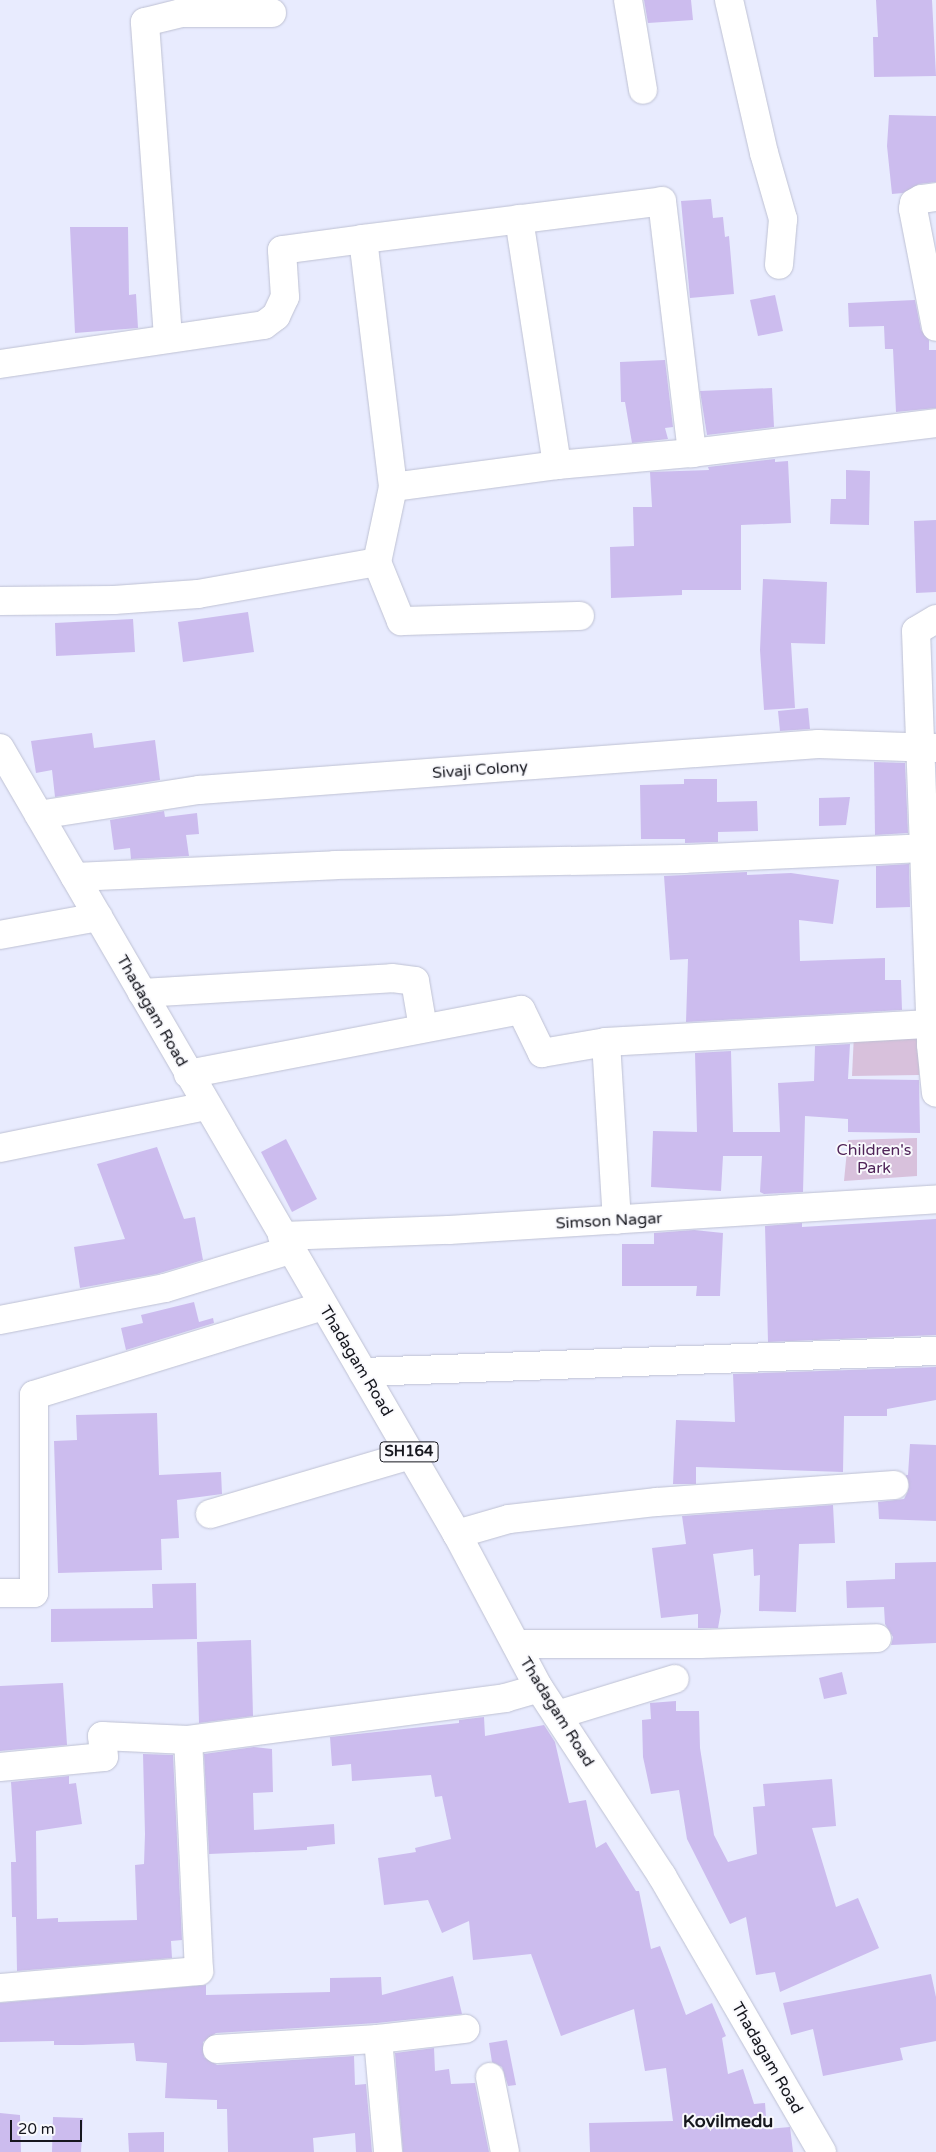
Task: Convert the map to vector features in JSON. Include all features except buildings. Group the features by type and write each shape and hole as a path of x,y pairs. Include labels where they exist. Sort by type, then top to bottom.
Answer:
{"street":[{"path":"628,0 642,90"},
{"path":"729,0 764,153 783,220 779,265"},
{"path":"168,337 145,22 181,13 272,13"},
{"path":"936,198 921,199 914,203 913,210 936,327"},
{"path":"0,364 168,337 264,325 276,316 285,297 282,250 662,201 692,453"},
{"path":"519,219 558,465"},
{"path":"363,239 393,487 377,562 401,621 580,616"},
{"path":"393,487 558,465 692,453 936,423"},
{"path":"0,601 114,600 198,594 377,562"},
{"path":"936,619 916,631 929,748 929,832 933,954 930,1024 936,1093"},
{"name":"Sivaji Colony","path":"39,815 218,789 818,744 929,748"},
{"name":"Thadagam Road","path":"0,748 286,1243 412,1455 457,1534 539,1688 662,1876 822,2152"},
{"path":"75,877 335,866 684,860 929,832"},
{"path":"0,935 98,917"},
{"path":"142,993 392,978 415,981 423,1028"},
{"path":"188,1074 521,1010 542,1053 606,1042 930,1024"},
{"path":"606,1042 617,1220"},
{"path":"0,1148 207,1106"},
{"name":"Simson Nagar","path":"0,1320 165,1288 286,1243 936,1199"},
{"path":"0,1593 34,1593 34,1394 323,1306"},
{"path":"363,1372 936,1351"},
{"path":"210,1514 412,1455"},
{"path":"457,1534 509,1519 657,1502 894,1485"},
{"path":"516,1644 700,1644 877,1638"},
{"path":"557,1715 675,1678"},
{"path":"0,1767 104,1757 102,1736 188,1740 505,1698 539,1688"},
{"path":"0,1988 199,1971 188,1740"},
{"path":"217,2049 378,2039 465,2028"},
{"path":"378,2039 388,2152"},
{"path":"490,2077 504,2152"}],"green space":[{"path":"921,1031 919,1075 852,1076 854,1034"},
{"name":"Children's Park","path":"917,1138 917,1176 844,1181 848,1140"}],"district":[{"name":"Kovilmedu","path":"728,2121"}]}
